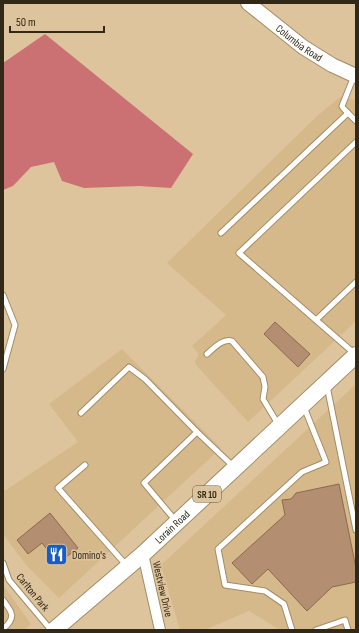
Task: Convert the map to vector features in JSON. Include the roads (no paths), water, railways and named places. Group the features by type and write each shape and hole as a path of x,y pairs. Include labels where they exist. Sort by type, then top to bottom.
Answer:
{"main road":[{"name":"Columbia Road","path":"248,3 304,47 332,65 355,75"},
{"name":"Lorain Road","path":"54,630 143,554 356,354"}],"street":[{"name":"Westview Drive","path":"143,554 160,630"}],"lane":[{"path":"355,75 342,106 356,121"},
{"path":"221,232 348,113"},
{"path":"356,142 239,253 356,354"},
{"path":"316,320 356,282"},
{"path":"3,295 15,324 3,369"},
{"path":"207,354 220,343 228,340 232,341 263,378 265,388 263,399 280,426"},
{"path":"81,413 129,367 145,379 235,468"},
{"path":"326,383 356,530"},
{"path":"292,630 284,604 265,591 225,585 218,549 302,472 326,462 303,404"},
{"path":"177,522 144,483 197,432"},
{"path":"85,465 58,488 127,567"},
{"name":"Carlton Park","path":"3,564 9,580 51,630"},
{"path":"3,600 12,612 12,619 3,628"},
{"path":"316,630 345,620 348,630"}],"place":[{"name":"Domino's","path":"57,555"}]}
